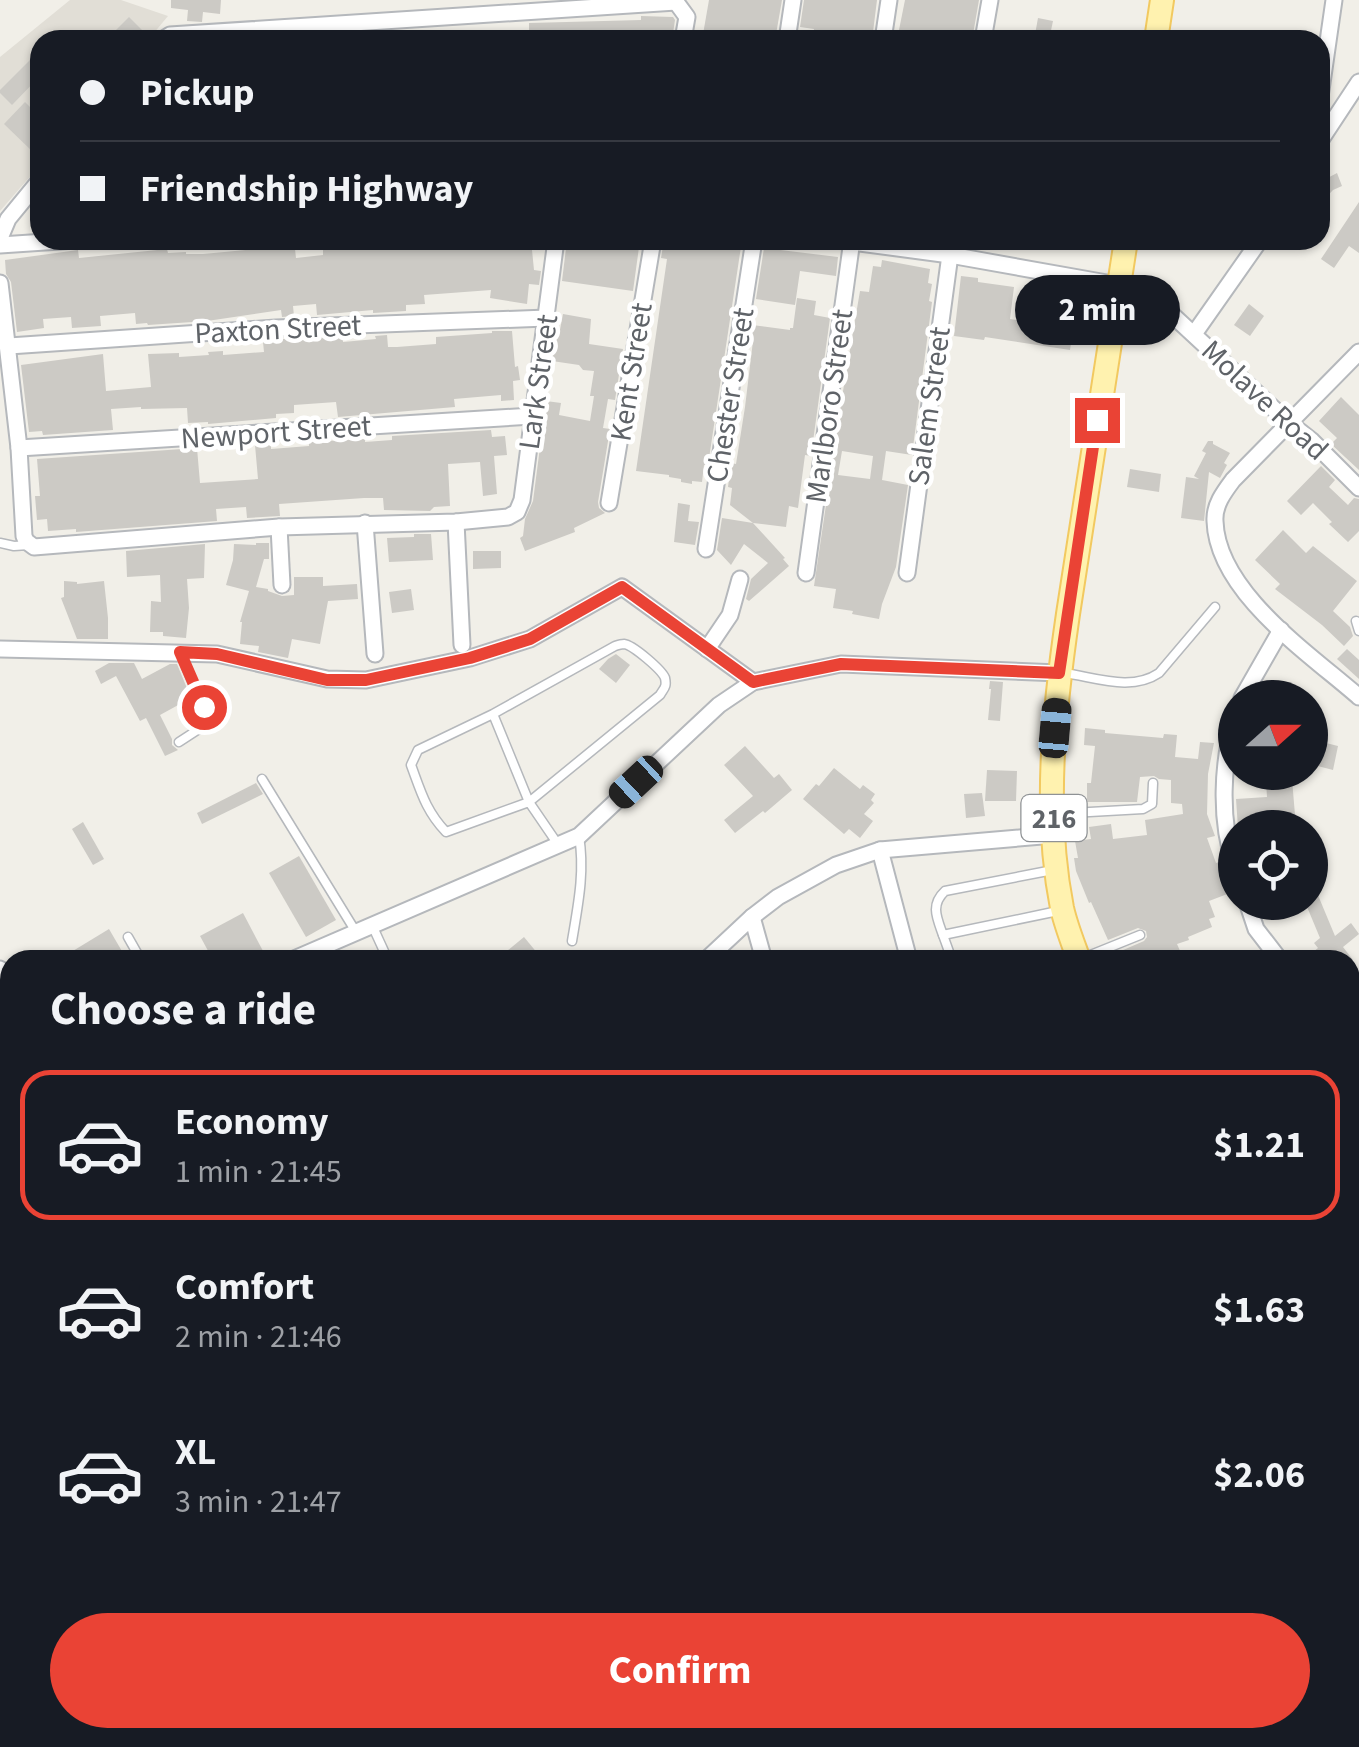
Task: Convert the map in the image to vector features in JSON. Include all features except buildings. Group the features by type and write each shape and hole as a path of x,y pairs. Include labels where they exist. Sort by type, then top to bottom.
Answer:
{"main road":[{"path":"1158,30 1162,0"},
{"name":"216","path":"1076,950 1062,910 1054,825 1053,755 1059,673 1124,250"}],"street":[{"path":"788,30 793,0"},
{"path":"884,30 889,0"},
{"path":"986,30 990,0"},
{"path":"1330,30 1334,0"},
{"path":"265,30 677,1 687,17 685,30"},
{"path":"1330,126 1359,82"},
{"path":"1330,104 1341,110"},
{"path":"30,192 8,219 0,241 30,241"},
{"name":"Lark Street","path":"456,522 508,517 517,512 522,500 555,250"},
{"name":"Kent Street","path":"609,503 651,250"},
{"name":"Chester Street","path":"706,549 752,250"},
{"name":"Marlboro Street","path":"806,573 846,250"},
{"name":"Salem Street","path":"907,572 951,250"},
{"name":"Molave Road","path":"960,250 1118,285 1154,298 1359,488"},
{"path":"1194,334 1253,250"},
{"path":"0,283 20,448 24,536 30,545 279,527 456,522 462,645"},
{"name":"Paxton Street","path":"9,346 276,328 547,318"},
{"path":"1357,690 1264,616 1241,588 1220,550 1214,519 1220,498 1233,480 1359,352"},
{"name":"Newport Street","path":"20,448 532,416"},
{"path":"365,523 375,654"},
{"path":"279,527 282,586"},
{"path":"708,649 730,614 740,579"},
{"path":"0,648 217,654 327,680 366,680 470,658 530,639 622,587 753,682"},
{"path":"1252,680 1280,630"},
{"path":"315,950 578,836 719,705 753,682 841,664 1059,673"},
{"path":"717,950 778,897 836,865 880,850 1054,825"},
{"path":"880,850 906,950"},
{"path":"752,917 761,950"},
{"path":"1253,920 1272,950"}],"lane":[{"path":"0,543 30,545"},
{"path":"1059,673 1134,684 1148,681 1215,607"},
{"path":"623,644 662,672 665,680 660,695 529,802 446,832 427,809 411,765 413,757 418,750 493,714 623,644"},
{"path":"179,742 199,729 205,712 180,652"},
{"path":"493,714 529,802 558,845"},
{"path":"262,780 356,932"},
{"path":"1054,825 1143,810 1152,804 1154,784"},
{"path":"572,941 582,882 578,836"},
{"path":"949,950 935,912 936,902 945,891 1058,870"},
{"path":"943,934 1062,910"},
{"path":"372,924 384,950"},
{"path":"1103,950 1140,935"},
{"path":"128,937 136,950"}],"shaded area":[{"path":"70,0 121,0 168,16 156,30 33,30"},
{"path":"30,33 30,176 0,211 0,57"}],"route":[{"path":"204,707 180,652 217,654 327,680 366,680 470,658 530,639 622,587 753,682 841,664 1059,673 1097,420"}]}
